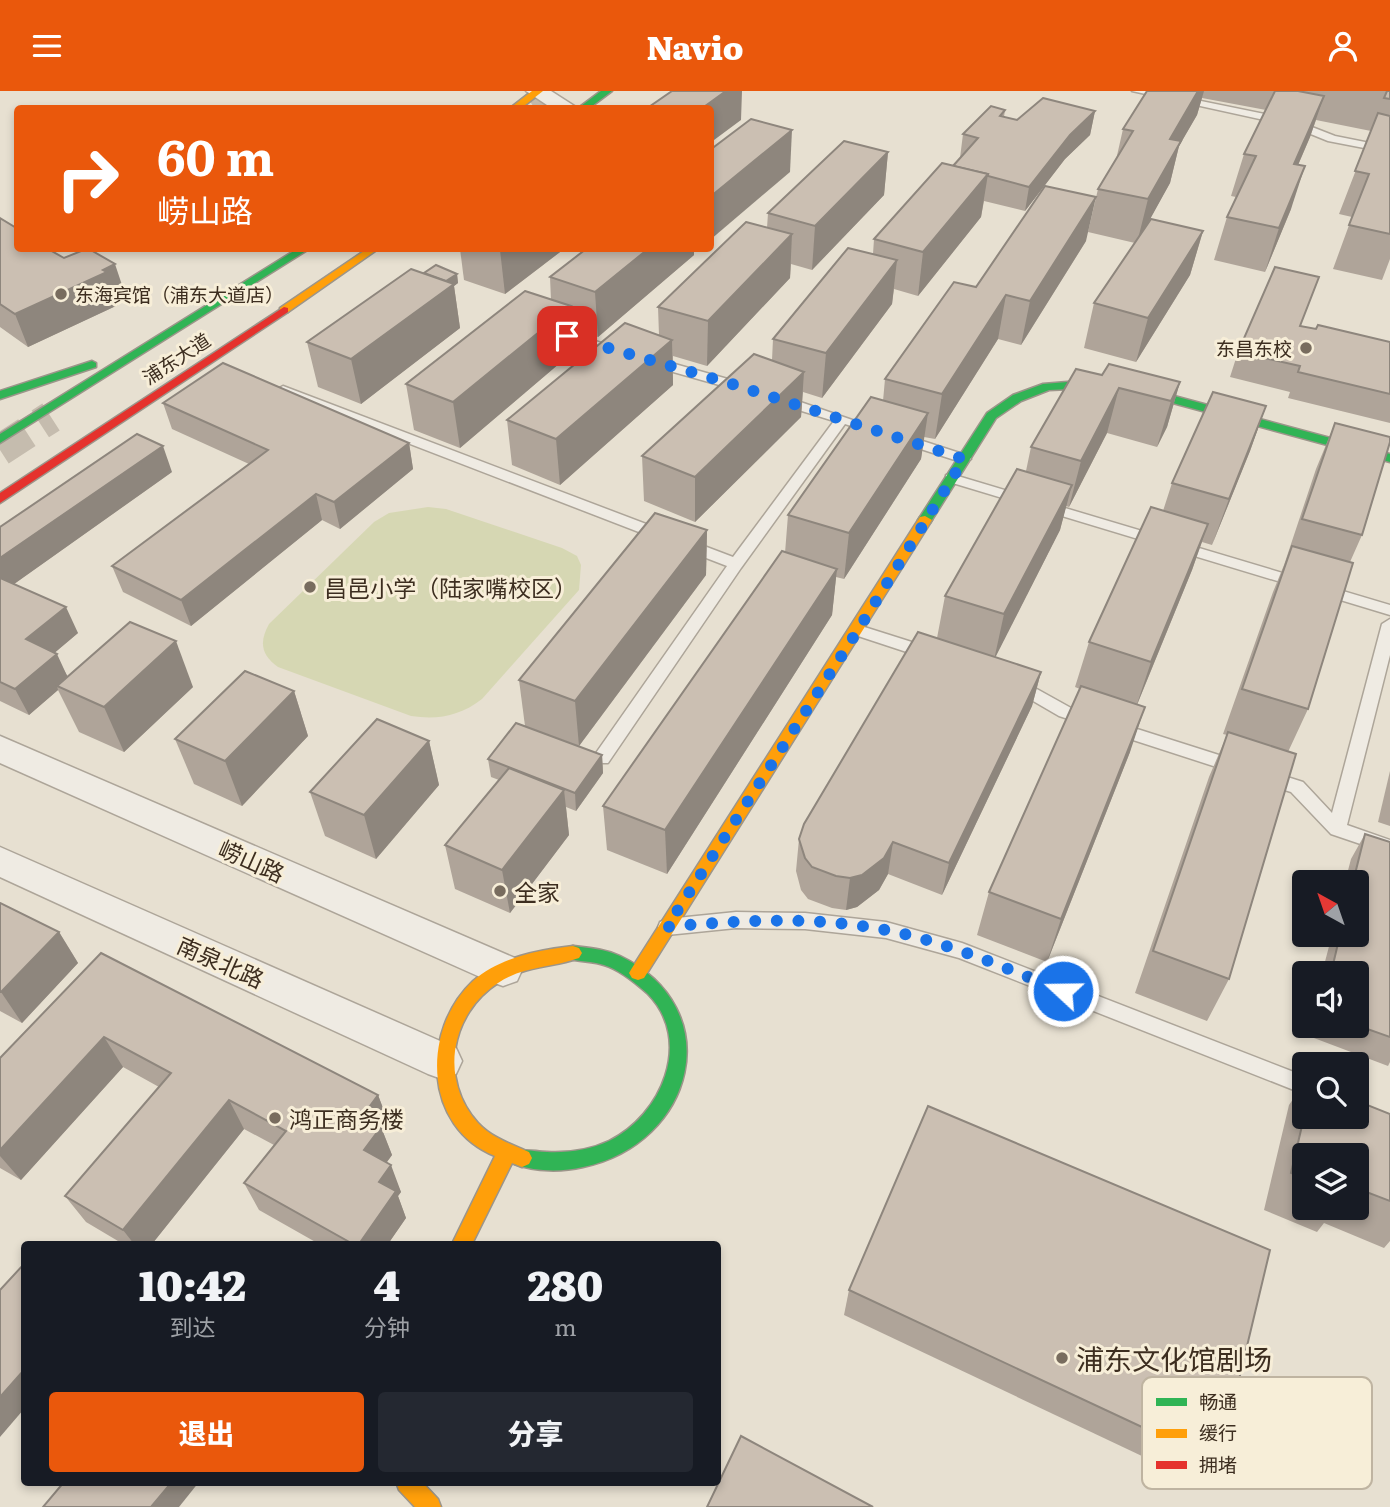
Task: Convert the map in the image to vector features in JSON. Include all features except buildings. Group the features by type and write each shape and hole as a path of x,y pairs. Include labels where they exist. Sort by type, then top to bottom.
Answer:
{"street":[{"path":"518,105 537,91 562,105"},
{"path":"587,105 607,91"},
{"name":"浦东大道","path":"0,439 299,252"},
{"name":"浦东大道","path":"0,499 220,364 369,252"},
{"path":"0,395 141,350"},
{"path":"0,412 141,350"},
{"path":"638,973 858,630 991,416 1007,402 1027,392 1072,384 1098,384 1390,458"},
{"name":"崂山路","path":"0,750 503,970"},
{"name":"南泉北路","path":"0,861 442,1061"},
{"path":"573,953 607,958 638,973 664,997 678,1029 681,1063 670,1099 645,1130 610,1152 569,1163 527,1161 506,1154 490,1147 463,1124 446,1094 442,1061 450,1028 462,1006 480,985 503,970 537,957 573,953"},
{"path":"463,1241 506,1154"},
{"path":"411,1486 430,1507"}],"lane":[{"path":"1137,91 1294,123 1332,139 1390,150"},
{"path":"537,327 760,393 867,428"},
{"path":"270,385 736,564"},
{"path":"602,758 736,564 842,419"},
{"path":"892,435 964,459"},
{"path":"951,478 1390,610"},
{"path":"1337,829 1390,624"},
{"path":"858,630 948,660"},
{"path":"1000,678 1025,686 1065,712 1297,787 1337,829 1390,847"},
{"path":"667,927 736,920 805,921 886,930 962,951 1292,1080"}],"green space":[{"path":"428,507 446,509 562,548 577,556 581,565 579,590 482,699 448,715 411,716 278,667 268,658 263,642 269,624 374,522 389,513"}],"tunnel":[{"path":"541,105 563,91"},
{"path":"0,450 51,417"}],"traffic: fast":[{"path":"587,105 607,91"},
{"path":"0,439 299,252"},
{"path":"0,395 92,365"},
{"path":"925,520 991,416 1017,398 1047,387 1092,384 1137,390 1390,458"},
{"path":"522,1158 577,1160 617,1147 649,1123 665,1102 674,1079 679,1055 677,1032 669,1009 654,989 612,960 573,953"}],"traffic: slow":[{"path":"519,105 538,91"},
{"path":"284,310 369,252"},
{"path":"638,973 925,520"},
{"path":"522,1158 494,1147 473,1130 457,1110 447,1086 444,1061 449,1035 460,1010 489,979 523,963 573,953"},
{"path":"463,1241 506,1154"},
{"path":"411,1486 430,1507"}],"traffic: jam":[{"path":"0,499 284,310"}],"place":[{"name":"东海宾馆（浦东大道店）","path":"61,294"},
{"name":"东昌东校","path":"1306,348"},
{"name":"昌邑小学（陆家嘴校区）","path":"310,587"},
{"name":"全家","path":"500,891"},
{"name":"鸿正商务楼","path":"275,1118"},
{"name":"浦东文化馆剧场","path":"1062,1358"}],"route":[{"path":"567,336 729,383 964,459 858,630 667,927 736,920 805,921 886,930 962,951 1063,991"}]}
